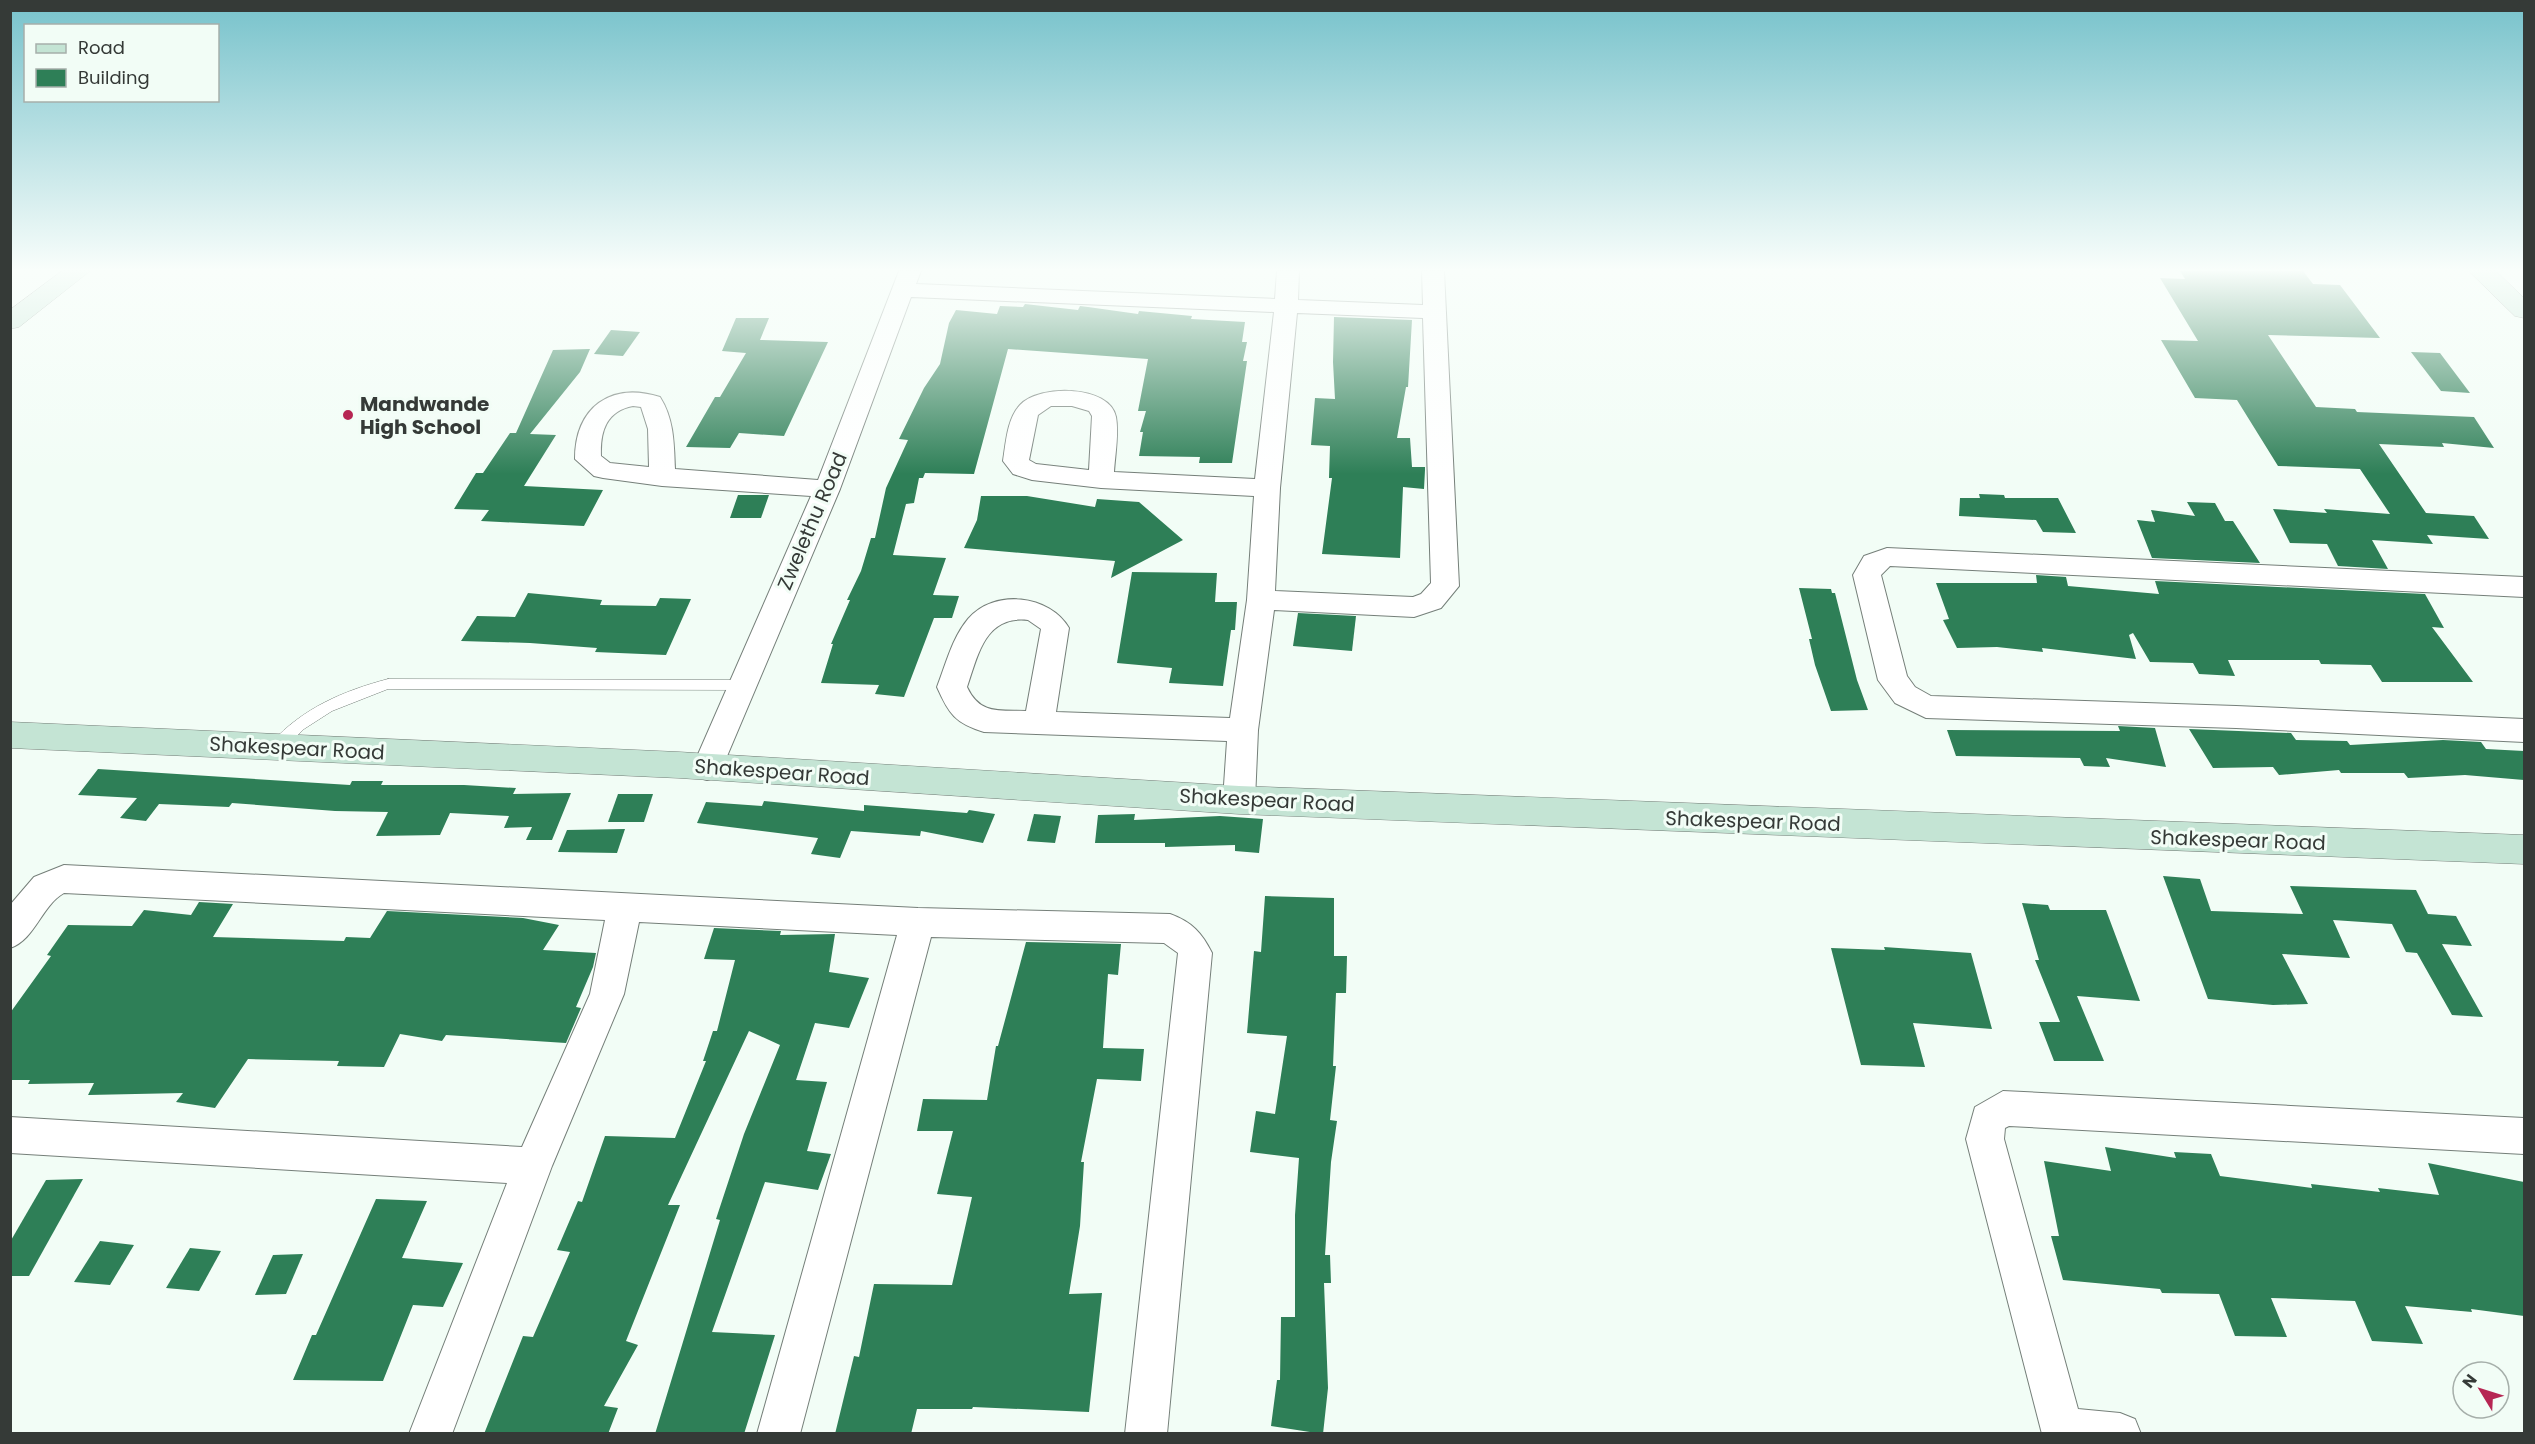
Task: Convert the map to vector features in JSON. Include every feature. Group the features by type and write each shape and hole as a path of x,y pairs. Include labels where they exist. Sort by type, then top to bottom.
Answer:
{"street":[{"name":"Zwelethu Road","path":"707,768 827,489 884,338"},
{"path":"1239,800 1243,730 1261,600 1267,488 1283,338"},
{"path":"1261,600 1414,607 1431,601 1445,586 1434,338"},
{"path":"662,478 827,489"},
{"path":"1101,480 1267,488"},
{"path":"2524,587 1887,557 1874,563 1867,575 1893,680 1905,695 1926,707 2236,717 2524,731"},
{"path":"1040,723 1243,730"},
{"name":"Shakespear Road","path":"10,735 707,768 1239,800 2524,850"},
{"path":"10,934 36,895 49,884 64,879 918,922 1170,929 1190,943 1195,953 1146,1434"},
{"path":"430,1434 533,1166 607,994 625,906"},
{"path":"778,1434 918,922"},
{"path":"2120,1434 2063,1431 1985,1139 1988,1119 2003,1108 2524,1136"},
{"path":"10,1135 533,1166"}],"lane":[{"path":"276,747 288,732 316,713 359,693 388,684 743,685"}],"building":[{"path":"605,338 635,338 623,356 594,354"},
{"path":"727,338 828,342 784,436 739,433 730,448 686,447 715,397 720,397 746,353 722,351"},
{"path":"946,338 1243,338 1242,342 1247,342 1243,361 1247,361 1232,463 1199,463 1200,457 1139,456 1143,432 1140,432 1146,411 1138,411 1148,359 1008,349 974,474 925,473 923,478 919,478 914,503 906,504 893,555 946,558 933,595 959,596 952,618 934,618 904,697 875,694 879,685 821,683 833,644 831,644 850,600 847,600 861,571 871,538 875,538 886,488 908,440 899,439 924,388 940,364"},
{"path":"1334,338 1411,338 1408,387 1406,387 1397,438 1410,438 1412,467 1425,467 1425,470 1424,489 1403,487 1400,558 1322,554 1332,478 1329,478 1330,446 1311,445 1315,398 1335,399"},
{"path":"2196,338 2270,338 2316,407 2355,409 2357,412 2474,417 2494,448 2442,443 2444,447 2379,444 2426,513 2474,516 2489,539 2427,535 2433,544 2372,540 2388,569 2338,566 2327,544 2290,543 2273,509 2327,513 2324,509 2390,514 2360,469 2278,466 2237,400 2195,398 2161,340 2198,341"},
{"path":"590,349 580,372 530,434 556,435 524,486 603,490 584,526 481,521 489,510 454,509 476,473 483,473 510,433 516,433 553,350"},
{"path":"2411,352 2440,353 2470,393 2441,391"},
{"path":"1979,494 2004,495 2005,498 2058,498 2076,533 2043,532 2036,520 1959,516 1960,498 1980,498"},
{"path":"738,495 769,495 761,518 730,518"},
{"path":"981,496 1027,496 1095,507 1097,499 1139,502 1183,540 1111,578 1115,561 964,548 977,520"},
{"path":"2187,502 2215,503 2225,521 2233,521 2260,563 2152,558 2137,520 2155,522 2151,510 2195,516"},
{"path":"1132,572 1217,573 1215,602 1237,602 1235,630 1231,630 1223,686 1169,683 1172,668 1117,663"},
{"path":"2036,575 2066,577 2068,586 2159,594 2155,581 2425,594 2444,628 2432,627 2473,682 2382,682 2371,665 2321,664 2319,660 2228,660 2235,676 2199,674 2193,663 2150,662 2133,633 2129,635 2136,659 2042,648 2043,652 1997,647 1957,648 1943,620 1949,619 1936,583 2037,583"},
{"path":"1799,588 1831,589 1832,593 1835,593 1857,680 1868,710 1831,711 1815,665 1809,639 1812,639"},
{"path":"528,593 602,600 600,605 656,606 660,598 691,599 666,655 595,652 597,648 530,643 461,641 477,616 515,617"},
{"path":"1298,613 1356,616 1352,651 1293,646"},
{"path":"2118,726 2155,728 2166,767 2106,758 2110,767 2084,766 2080,758 1956,756 1947,730 2120,731"},
{"path":"2189,729 2291,733 2296,740 2347,741 2350,745 2443,740 2481,742 2486,749 2524,751 2524,780 2465,775 2408,778 2404,773 2341,773 2339,770 2279,775 2273,767 2213,768"},
{"path":"98,769 350,785 352,781 383,781 381,785 464,785 516,788 513,794 571,793 552,840 526,840 532,827 504,828 509,816 450,813 440,835 376,836 388,812 335,811 232,803 229,807 159,804 146,821 120,818 137,798 78,795"},
{"path":"618,794 653,794 644,822 608,822"},
{"path":"764,801 864,811 864,805 967,813 969,810 995,814 983,843 921,831 920,836 851,831 840,858 811,854 818,838 697,823 706,802 762,806"},
{"path":"1034,814 1061,816 1055,843 1027,841"},
{"path":"1135,814 1134,820 1220,816 1263,819 1259,853 1235,851 1235,845 1165,847 1165,843 1095,843 1098,815"},
{"path":"625,829 617,853 558,852 567,830"},
{"path":"2163,876 2200,879 2211,911 2303,914 2290,886 2416,890 2428,914 2456,916 2472,946 2442,944 2483,1017 2452,1015 2417,953 2406,952 2392,924 2333,920 2350,958 2282,954 2308,1004 2273,1005 2208,999"},
{"path":"1265,896 1334,898 1334,956 1347,956 1346,993 1336,993 1333,1066 1336,1066 1330,1120 1337,1121 1331,1162 1325,1255 1330,1255 1331,1283 1324,1283 1328,1388 1323,1434 1271,1426 1277,1380 1280,1380 1281,1317 1295,1317 1295,1215 1299,1158 1250,1152 1256,1111 1275,1114 1287,1036 1247,1033 1254,951 1261,952"},
{"path":"199,902 233,904 213,937 344,941 346,937 370,938 387,911 523,918 559,925 543,950 596,953 593,967 576,1007 581,1008 566,1043 446,1035 442,1041 400,1034 384,1067 337,1066 339,1061 248,1059 215,1108 176,1102 183,1093 88,1095 94,1083 28,1084 30,1080 10,1080 10,1013 51,956 47,955 68,925 132,926 144,910 191,915"},
{"path":"2022,903 2048,905 2050,910 2106,910 2140,1001 2077,996 2104,1061 2054,1061 2039,1022 2060,1022 2035,960 2039,960"},
{"path":"714,928 781,931 780,935 835,934 829,972 869,978 849,1028 815,1023 796,1080 827,1082 807,1151 831,1154 818,1190 765,1182 712,1332 775,1335 744,1434 655,1434 720,1220 716,1219 744,1134 780,1045 749,1031 668,1205 680,1205 626,1341 638,1345 604,1406 618,1408 608,1434 484,1434 523,1336 533,1337 570,1252 557,1250 578,1201 582,1202 605,1136 675,1138 706,1061 703,1061 713,1031 717,1031 735,960 704,959"},
{"path":"1026,942 1121,944 1118,975 1108,974 1103,1048 1144,1049 1141,1081 1097,1079 1081,1162 1084,1162 1080,1226 1069,1294 1102,1293 1089,1412 973,1407 972,1409 917,1409 911,1434 835,1434 854,1356 859,1357 874,1284 952,1285 972,1197 937,1194 953,1131 917,1131 923,1099 987,1100 996,1046 998,1046"},
{"path":"1884,947 1971,953 1992,1029 1913,1023 1925,1067 1861,1065 1831,948 1885,950"},
{"path":"2105,1147 2176,1158 2174,1152 2211,1154 2220,1176 2312,1188 2311,1184 2380,1192 2378,1188 2439,1195 2428,1163 2524,1182 2524,1316 2471,1309 2472,1312 2405,1306 2423,1344 2372,1341 2355,1301 2271,1298 2287,1337 2235,1336 2219,1294 2162,1293 2160,1289 2063,1280 2051,1236 2059,1236 2044,1161 2111,1171"},
{"path":"83,1179 29,1276 10,1276 10,1242 46,1180"},
{"path":"376,1199 427,1201 402,1258 463,1263 443,1307 413,1305 383,1381 293,1380 312,1335 316,1335"},
{"path":"100,1241 134,1245 110,1285 74,1282"},
{"path":"190,1248 221,1251 199,1291 166,1288"},
{"path":"303,1254 286,1294 255,1295 273,1255"}],"place":[{"name":"Mandwande High School","path":"348,415"}]}
